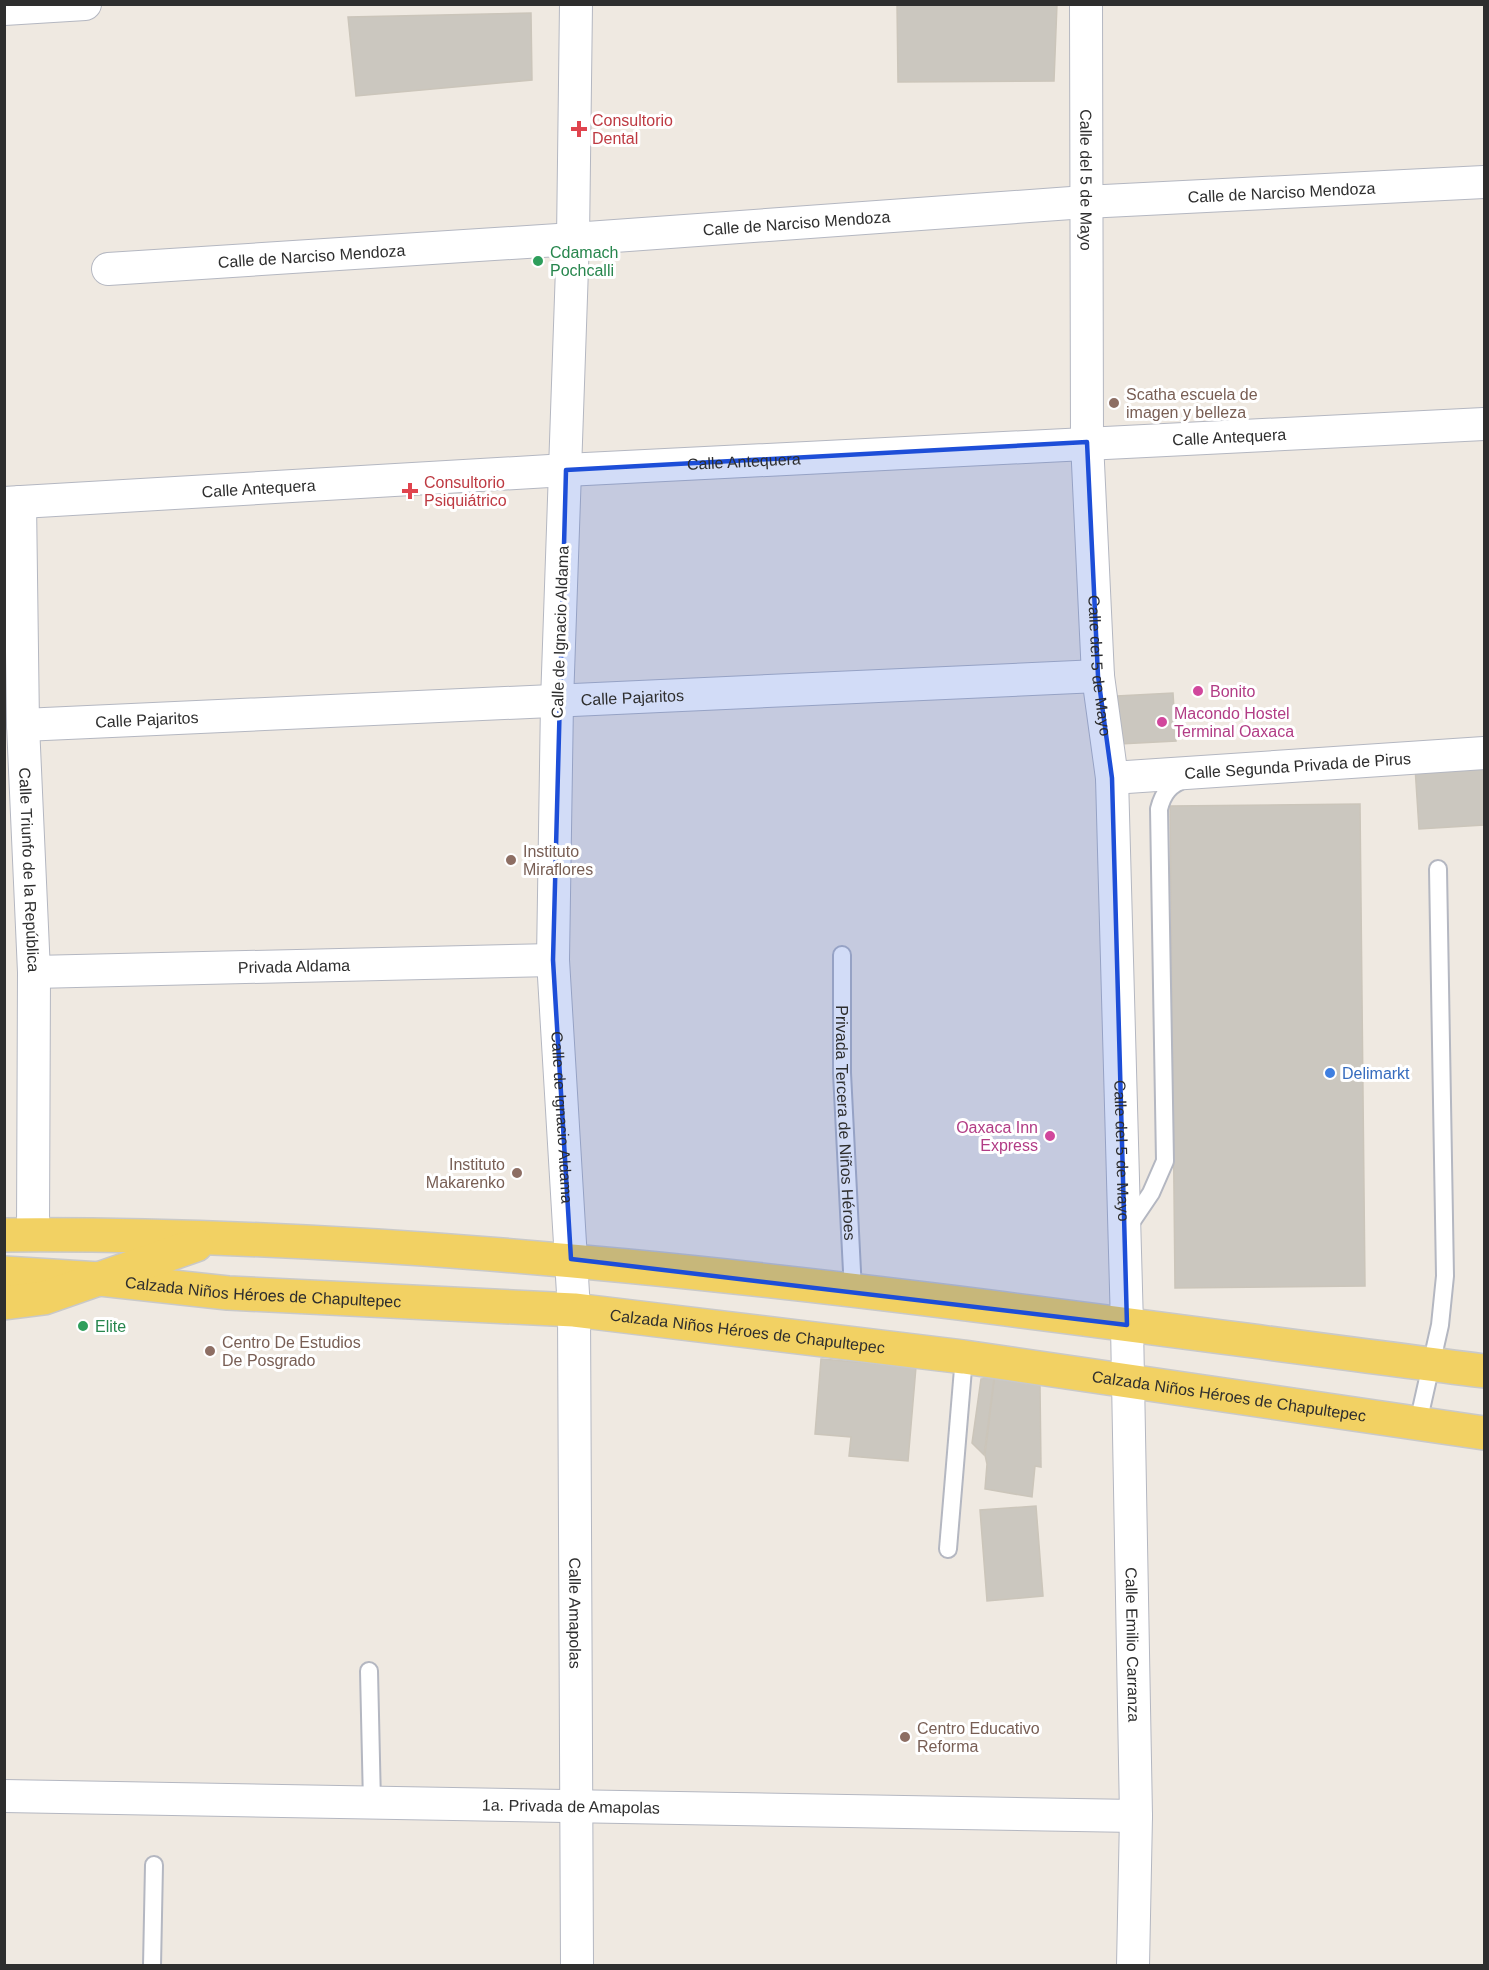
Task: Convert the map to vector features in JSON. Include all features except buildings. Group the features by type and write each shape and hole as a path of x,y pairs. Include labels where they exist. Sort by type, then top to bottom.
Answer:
{"main road":[{"path":"19,1235 214,1238 571,1259 853,1291 1485,1371"},
{"path":"4,1303 44,1298 214,1238"},
{"name":"Calzada Niños Héroes de Chapultepec","path":"4,1273 100,1279 228,1293 574,1310 964,1357 1485,1433"}],"street":[{"path":"4,9 85,4"},
{"name":"Calle de Ignacio Aldama","path":"571,1259 553,960 557,702 573,239 576,4"},
{"name":"Calle del 5 de Mayo","path":"1086,4 1087,442 1098,676 1112,778 1127,1325"},
{"name":"Calle de Narciso Mendoza","path":"108,269 573,239 1085,202 1485,182"},
{"name":"Calle Antequera","path":"13,502 1087,442 1485,424"},
{"name":"Calle Triunfo de la República","path":"13,502 34,972 19,1235"},
{"name":"Calle Pajaritos","path":"23,725 1098,676"},
{"name":"Calle Segunda Privada de Pirus","path":"1112,778 1485,753"},
{"name":"Privada Aldama","path":"34,972 553,960"},
{"name":"Calle Amapolas","path":"571,1259 574,1310 577,1965"},
{"name":"Calle Emilio Carranza","path":"1127,1325 1136,1815 1133,1965"},
{"name":"1a. Privada de Amapolas","path":"4,1796 1136,1815"}],"lane":[{"path":"1125,1233 1161,1175 1167,1146 1159,809 1162,796 1170,786 1182,780 1216,771"},
{"path":"1418,1423 1440,1324 1445,1276 1438,869"},
{"name":"Privada Tercera de Niños Héroes","path":"842,955 842,1072 853,1291"},
{"path":"948,1549 964,1357"},
{"path":"369,1671 372,1803"},
{"path":"152,1965 153,1865"}],"highlighted area":[{"path":"1087,442 1098,676 1112,778 1127,1325 571,1259 553,960 566,470"}],"place":[{"name":"Consultorio Dental","path":"579,129"},
{"name":"Cdamach Pochcalli","path":"538,261"},
{"name":"Scatha escuela de imagen y belleza","path":"1114,403"},
{"name":"Consultorio Psiquiátrico","path":"410,491"},
{"name":"Bonito","path":"1198,691"},
{"name":"Macondo Hostel Terminal Oaxaca","path":"1162,722"},
{"name":"Instituto Miraflores","path":"511,860"},
{"name":"Delimarkt","path":"1330,1073"},
{"name":"Oaxaca Inn Express","path":"1050,1136"},
{"name":"Instituto Makarenko","path":"517,1173"},
{"name":"Elite","path":"83,1326"},
{"name":"Centro De Estudios De Posgrado","path":"210,1351"},
{"name":"Centro Educativo Reforma","path":"905,1737"}]}
